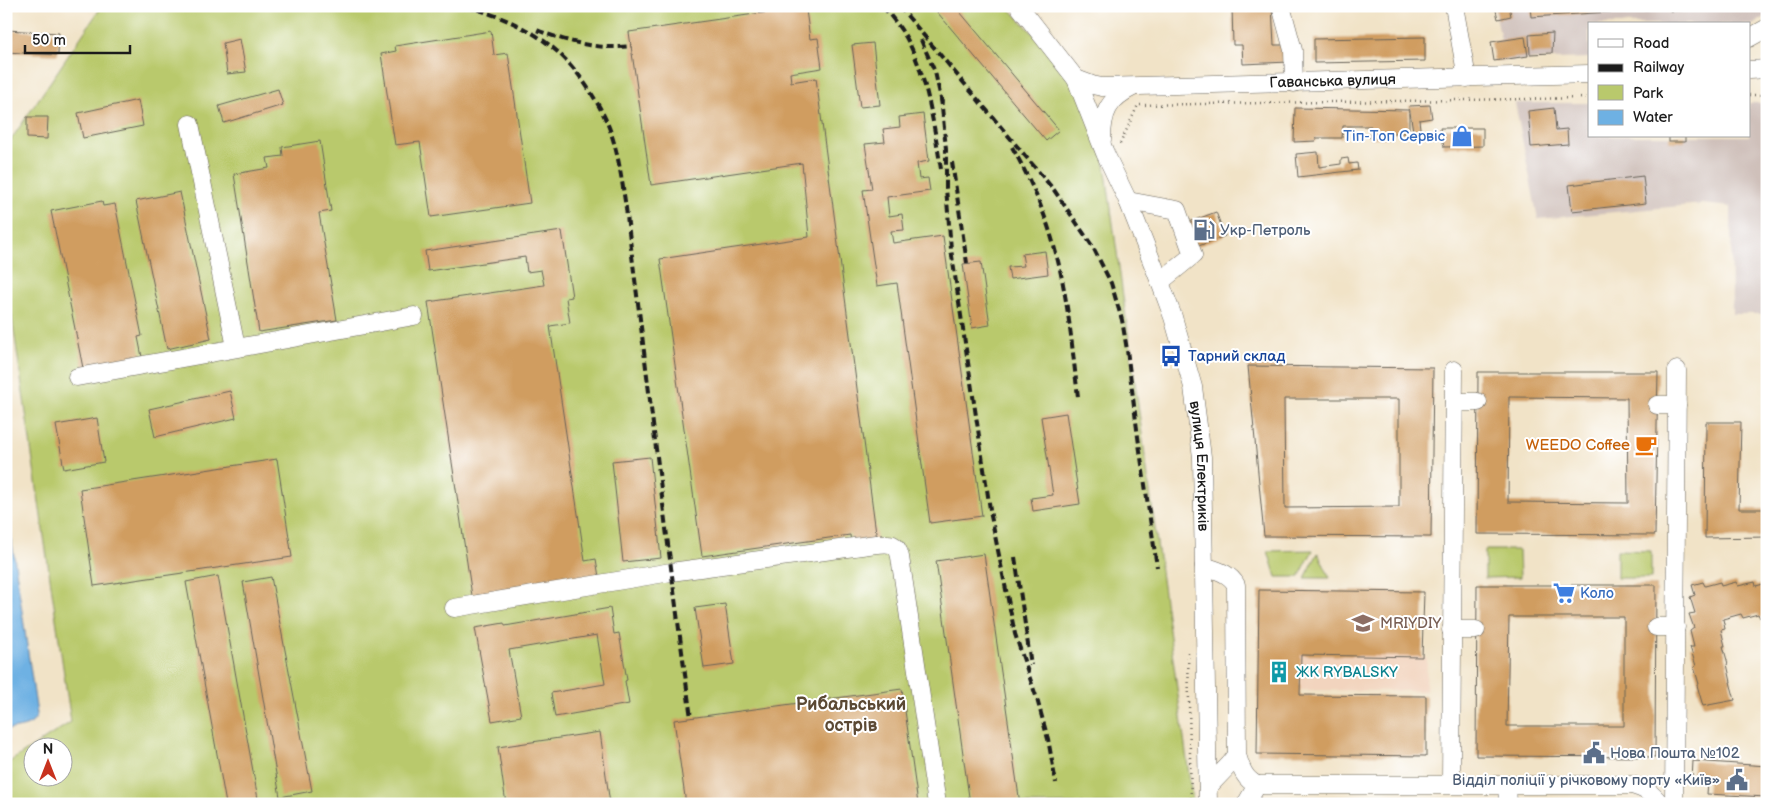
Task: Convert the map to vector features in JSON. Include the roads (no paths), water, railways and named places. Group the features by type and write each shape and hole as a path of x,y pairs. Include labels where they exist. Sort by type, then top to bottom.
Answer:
{"street":[{"name":"вулиця Електриків","path":"1019,6 1076,79 1160,282 1173,317 1193,387 1202,457 1208,795"},
{"path":"1281,6 1293,50 1294,83"},
{"path":"1454,6 1468,78"},
{"path":"1750,37 1767,28"},
{"path":"1750,70 1767,69"},
{"name":"Гаванська вулиця","path":"1076,79 1097,86 1134,86 1588,74"},
{"name":"вулиця Електриків","path":"1102,145 1103,122 1107,109 1117,96 1134,86"},
{"path":"190,124 236,347"},
{"path":"1128,201 1177,210 1193,255 1160,282"},
{"path":"77,377 414,316"},
{"path":"1451,784 1454,370"},
{"path":"1674,804 1677,370"},
{"path":"1454,402 1478,402"},
{"path":"1657,405 1677,405"},
{"path":"454,608 671,572 876,544 892,544 898,550 900,557 937,804"},
{"path":"1204,566 1223,573 1233,579 1236,585 1236,755 1243,774 1249,781 1257,785 1632,785 1643,788 1653,795 1660,804"},
{"path":"1656,627 1676,627"},
{"path":"1451,630 1476,630"},
{"path":"1208,795 1236,755"},
{"path":"1246,804 1257,785"},
{"path":"1507,785 1508,804"}],"water":[{"path":"6,501 37,714 33,722 6,730"}],"railway":[{"path":"466,6 489,13 528,31 560,54 587,87 600,108 611,132 618,157 626,208 691,718"},
{"path":"883,6 906,37 921,72 936,137 941,169"},
{"path":"899,6 1054,190 1093,247 1111,283 1122,320 1127,350 1157,567"},
{"path":"537,30 583,44 607,47 631,46"},
{"path":"921,40 935,72 942,103"},
{"path":"941,97 946,149 946,188 951,249 991,516 1015,634 1037,699 1048,739 1056,783"},
{"path":"1012,147 1036,195 1054,246 1066,302 1078,397"},
{"path":"952,162 967,263"},
{"path":"1015,557 1031,665"}],"place":[{"name":"Тіп-Топ Сервіс","path":"1462,136"},
{"name":"Укр-Петроль","path":"1204,230"},
{"name":"Тарний склад","path":"1171,356"},
{"name":"WEEDO Coffee","path":"1646,445"},
{"name":"Коло","path":"1564,593"},
{"name":"MRIYDIY","path":"1363,623"},
{"name":"ЖК RYBALSKY","path":"1279,672"},
{"name":"Нова Пошта №102","path":"1594,753"},
{"name":"Відділ поліції у річковому порту «Київ»","path":"1737,780"}],"district":[{"name":"Рибальський острів","path":"851,714"}]}
